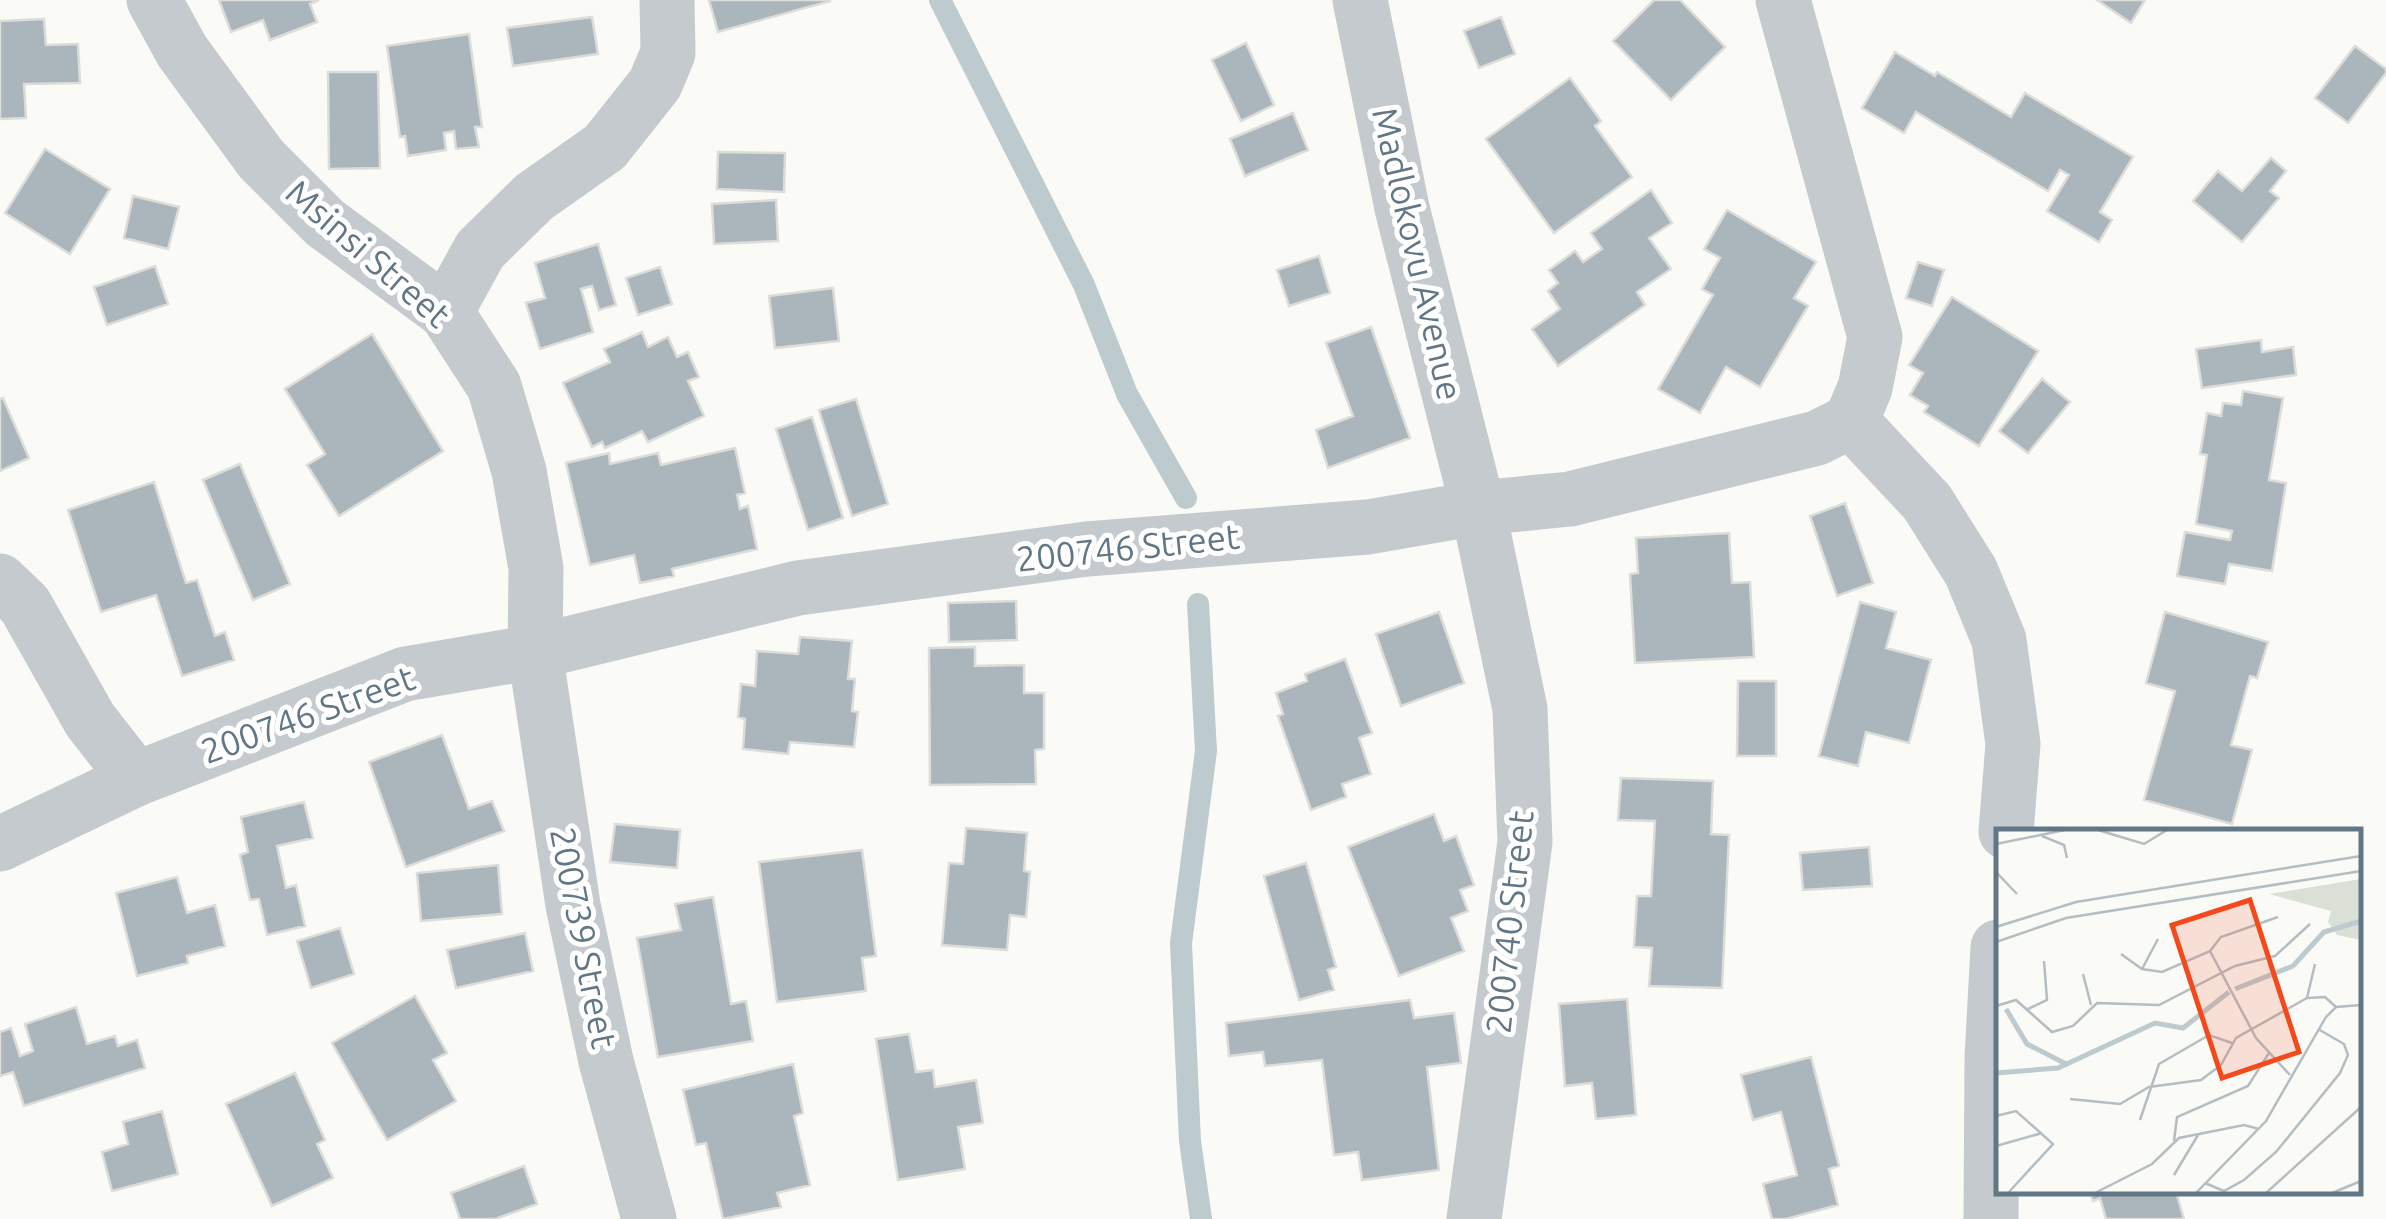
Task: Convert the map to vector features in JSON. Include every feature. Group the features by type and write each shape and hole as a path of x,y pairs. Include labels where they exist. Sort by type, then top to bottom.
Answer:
{"street":[{"name":"Msinsi Street","path":"154,0 182,51 261,159 325,223 446,312 494,386 519,470 536,568 535,652"},
{"path":"446,312 480,250 534,197 606,147 655,84 668,53 667,0"},
{"name":"Madlokovu Avenue","path":"1360,0 1402,208 1478,508"},
{"path":"1782,0 1875,338 1865,388 1850,421 1927,502 1971,572 1999,640 2013,744 2006,829"},
{"name":"200746 Street","path":"0,844 136,780 405,674 535,652 798,588 1087,549 1368,527 1478,508 1570,499 1817,438 1850,421"},
{"name":"200740 Street","path":"1474,1219 1525,842 1520,710 1478,508"},
{"path":"0,581 25,605 90,720 136,780"},
{"name":"200739 Street","path":"535,652 573,905 606,1061 650,1219"},
{"path":"1991,1219 1996,985"}],"building":[{"path":"219,0 319,0 310,4 317,22 270,40 263,20 231,32"},
{"path":"709,0 830,0 830,1 718,32"},
{"path":"1654,0 1680,0 1725,47 1671,100 1613,41"},
{"path":"2097,0 2145,0 2131,23"},
{"path":"592,17 598,54 513,66 507,28"},
{"path":"1501,17 1515,54 1479,68 1464,31"},
{"path":"44,19 46,45 78,44 80,83 24,84 26,118 0,119 0,21"},
{"path":"469,34 482,127 475,127 479,147 456,149 454,131 444,133 446,150 408,156 405,136 400,137 387,46"},
{"path":"1246,43 1274,105 1241,121 1212,60"},
{"path":"2355,46 2386,69 2386,73 2348,123 2315,98"},
{"path":"1895,52 1935,76 1937,72 2011,117 2025,93 2133,157 2100,212 2112,220 2099,242 2047,211 2069,175 2060,170 2048,191 1916,112 1904,133 1862,108"},
{"path":"328,72 378,72 380,168 329,169"},
{"path":"1570,78 1601,121 1595,126 1632,177 1554,233 1486,139"},
{"path":"1293,113 1308,150 1245,176 1230,139"},
{"path":"45,149 110,189 70,254 5,213"},
{"path":"718,152 785,153 784,192 717,189"},
{"path":"2271,158 2286,171 2270,191 2279,198 2242,242 2193,201 2218,171 2242,191"},
{"path":"1651,190 1672,223 1649,238 1671,269 1637,292 1645,305 1558,366 1532,329 1560,309 1548,291 1558,283 1549,270 1575,251 1583,262 1602,249 1591,233"},
{"path":"133,196 179,207 168,249 124,238"},
{"path":"776,200 778,241 714,244 712,204"},
{"path":"1727,210 1816,262 1794,298 1808,306 1760,387 1726,367 1700,413 1658,389 1713,295 1702,289 1720,258 1704,249"},
{"path":"598,244 616,305 599,310 592,286 581,289 593,332 540,349 526,303 545,298 535,263"},
{"path":"1319,256 1330,293 1289,306 1277,270"},
{"path":"1918,262 1944,270 1932,306 1906,298"},
{"path":"155,266 168,304 107,325 94,287"},
{"path":"660,267 672,304 638,315 626,278"},
{"path":"833,288 839,341 775,348 769,296"},
{"path":"1952,297 2038,351 1979,446 1924,412 1928,406 1910,395 1923,373 1909,365"},
{"path":"1371,327 1410,438 1328,468 1316,430 1353,416 1326,343"},
{"path":"642,332 648,347 668,337 677,357 688,352 699,377 688,381 704,416 648,442 642,431 605,448 602,442 592,447 563,383 610,362 604,349"},
{"path":"372,334 443,451 339,516 307,465 325,454 285,389"},
{"path":"2261,340 2262,352 2293,347 2296,375 2202,388 2196,349"},
{"path":"2042,379 2070,402 2028,453 1999,431"},
{"path":"2243,391 2283,398 2269,480 2286,483 2272,571 2229,564 2225,584 2177,576 2185,532 2230,540 2232,531 2196,524 2207,455 2200,454 2207,413 2221,416 2223,403 2241,405"},
{"path":"3,398 29,458 0,471 0,399"},
{"path":"856,399 888,504 852,516 819,410"},
{"path":"812,417 843,518 808,530 776,429"},
{"path":"735,448 745,493 737,495 740,509 748,506 757,549 672,569 674,576 640,583 634,555 590,565 566,463 609,453 610,464 658,453 661,465"},
{"path":"240,464 290,584 253,600 203,480"},
{"path":"154,482 186,583 197,580 215,636 225,632 234,660 182,676 156,595 101,612 68,510"},
{"path":"1845,503 1873,583 1837,596 1810,516"},
{"path":"1729,533 1732,583 1750,582 1754,657 1635,663 1630,574 1638,573 1636,538"},
{"path":"1016,601 1017,640 949,642 948,603"},
{"path":"1860,602 1896,612 1886,648 1931,660 1909,743 1866,732 1858,766 1819,756"},
{"path":"1439,612 1464,683 1401,706 1376,634"},
{"path":"2165,612 2268,642 2257,678 2250,676 2231,745 2252,750 2232,824 2144,800 2175,691 2146,683"},
{"path":"800,637 852,641 848,679 855,679 852,711 858,712 854,747 790,742 788,754 743,749 745,719 738,717 741,684 755,686 757,651 798,654"},
{"path":"975,647 975,666 1024,665 1024,693 1044,693 1044,749 1035,750 1036,784 930,785 929,648"},
{"path":"1345,659 1372,733 1359,738 1371,774 1342,784 1346,797 1311,810 1278,716 1283,714 1276,693 1307,681 1305,674"},
{"path":"1738,681 1776,681 1776,756 1737,756"},
{"path":"442,735 469,809 492,801 504,831 406,867 369,762"},
{"path":"1621,778 1713,781 1711,834 1729,835 1722,988 1649,986 1652,948 1634,947 1637,896 1651,896 1655,821 1618,820"},
{"path":"304,802 313,838 277,846 286,888 296,885 305,926 267,935 259,899 250,900 240,855 248,852 241,817"},
{"path":"1434,814 1444,841 1456,836 1474,885 1460,890 1468,911 1451,918 1464,951 1399,976 1348,847"},
{"path":"615,824 680,830 677,868 610,862"},
{"path":"966,828 1027,833 1024,871 1030,872 1026,917 1010,915 1007,950 942,945 949,863 963,864"},
{"path":"1869,847 1872,886 1803,890 1800,853"},
{"path":"862,850 876,956 862,958 866,991 777,1002 759,862"},
{"path":"1306,863 1336,967 1328,970 1334,990 1299,1000 1264,876"},
{"path":"498,865 502,914 421,921 417,873"},
{"path":"177,877 187,913 215,905 225,946 187,956 188,963 137,976 116,893"},
{"path":"713,897 731,1004 746,1001 753,1041 658,1057 637,938 681,930 675,904"},
{"path":"340,928 354,974 311,988 297,941"},
{"path":"525,933 533,971 456,988 447,950"},
{"path":"415,996 447,1053 433,1060 456,1101 387,1140 332,1043"},
{"path":"1627,999 1636,1115 1596,1119 1592,1083 1565,1086 1559,1004"},
{"path":"1410,1000 1414,1018 1454,1013 1461,1063 1427,1067 1439,1170 1362,1180 1358,1152 1334,1155 1322,1060 1265,1066 1263,1052 1229,1056 1226,1023"},
{"path":"76,1007 87,1044 115,1036 118,1046 137,1040 145,1068 24,1106 13,1072 0,1076 0,1032 11,1028 20,1056 33,1051 25,1024"},
{"path":"909,1034 916,1072 933,1070 935,1087 976,1080 983,1123 958,1127 965,1169 898,1180 876,1039"},
{"path":"1811,1057 1839,1166 1829,1169 1838,1205 1772,1219 1763,1184 1797,1175 1781,1112 1753,1120 1741,1075"},
{"path":"793,1064 803,1113 794,1116 810,1185 777,1193 781,1207 723,1219 706,1143 696,1145 683,1090"},
{"path":"295,1073 325,1140 317,1144 333,1178 272,1206 226,1104"},
{"path":"162,1111 178,1174 112,1191 102,1152 128,1144 123,1122"},
{"path":"524,1166 537,1204 495,1219 460,1219 451,1193"},
{"path":"2091,1194 2177,1194 2184,1219 2106,1219 2100,1198 2093,1201"}],"waterway":[{"path":"940,0 1084,285 1127,394 1186,498"},
{"path":"1198,604 1206,751 1181,943 1190,1141 1201,1219"}]}
